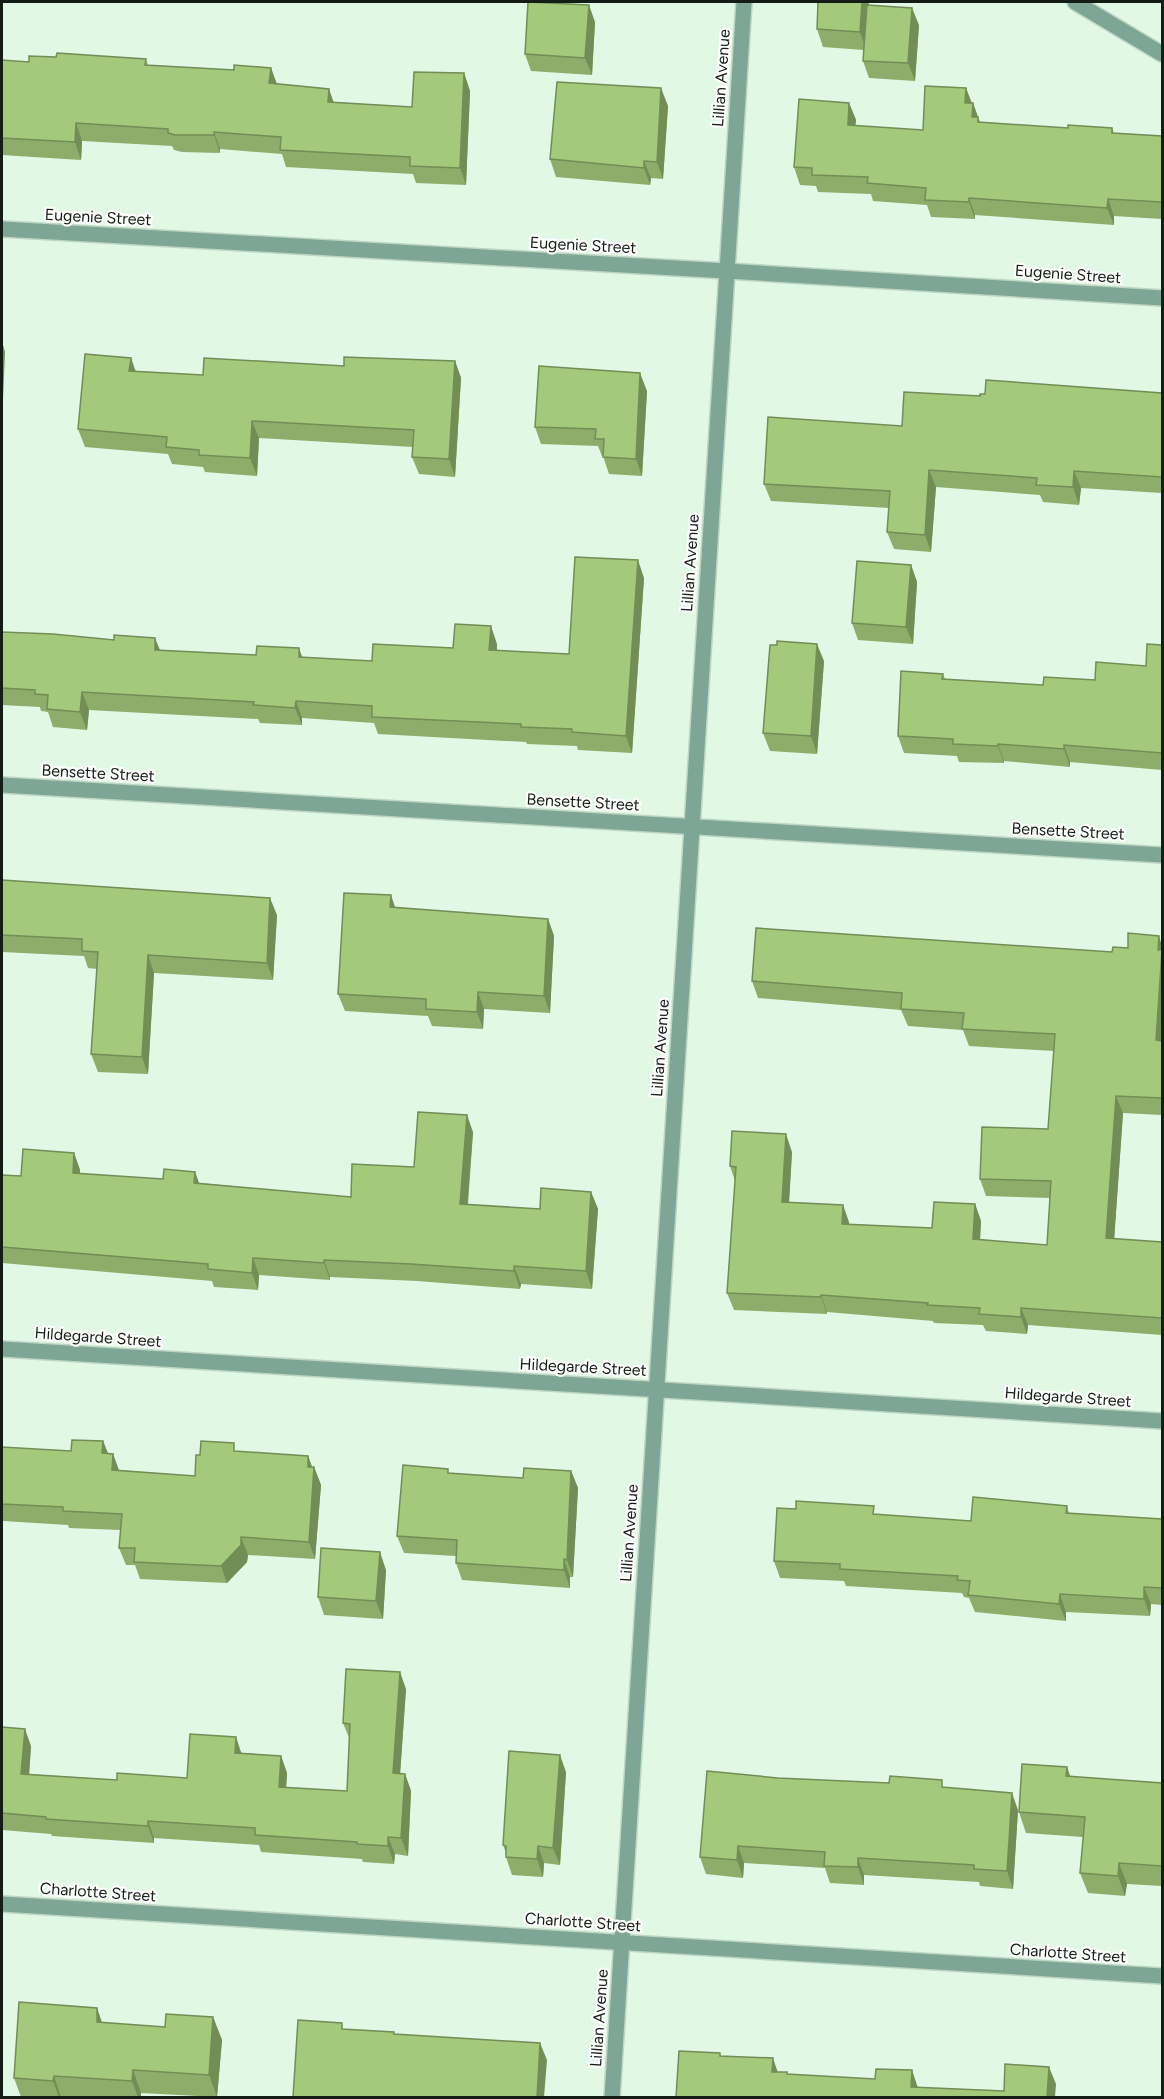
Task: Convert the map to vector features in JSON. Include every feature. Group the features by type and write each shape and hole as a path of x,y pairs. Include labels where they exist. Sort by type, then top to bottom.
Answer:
{"street":[{"name":"Lillian Avenue","path":"612,2097 744,2"},
{"path":"1075,2 1162,54"},
{"name":"Eugenie Street","path":"2,229 1162,298"},
{"name":"Bensette Street","path":"2,785 1162,855"},
{"name":"Hildegarde Street","path":"2,1349 1162,1421"},
{"name":"Charlotte Street","path":"2,1904 1162,1976"}],"building":[{"path":"528,2 589,5 585,58 525,54"},
{"path":"818,2 862,2 860,32 817,29"},
{"path":"867,5 912,8 908,63 863,61"},
{"path":"57,53 146,59 145,65 234,70 234,65 271,68 269,83 329,89 328,102 412,107 414,72 464,73 460,168 410,166 410,157 280,150 281,137 214,132 214,135 175,135 168,133 168,129 76,123 75,142 2,138 2,60 29,62 29,56 56,57"},
{"path":"557,82 661,88 657,162 644,161 644,168 550,159"},
{"path":"925,86 966,88 965,103 973,103 972,117 978,117 978,122 1068,128 1068,125 1112,128 1112,133 1162,136 1162,202 1108,199 1107,208 969,198 969,202 925,200 926,188 867,183 868,177 812,175 812,168 794,167 799,99 849,103 848,125 923,130"},
{"path":"85,354 131,358 129,371 203,375 204,358 344,366 344,357 455,361 449,459 412,457 414,430 252,421 250,458 199,455 199,450 166,447 167,437 78,429"},
{"path":"539,366 640,373 636,459 603,457 604,439 595,439 596,429 535,427"},
{"path":"986,380 1162,393 1162,477 1074,471 1073,487 1036,485 1037,478 929,470 925,535 887,532 890,491 764,484 768,417 902,426 904,392 980,396 980,394 985,394"},
{"path":"575,557 638,560 626,736 572,732 572,729 521,727 521,724 372,717 372,706 296,701 295,708 253,705 254,702 82,692 80,712 47,709 48,695 35,694 35,690 2,688 2,632 114,640 114,635 155,638 155,650 256,655 257,646 299,648 299,657 372,661 373,644 453,648 455,624 491,626 489,650 569,654"},
{"path":"857,561 911,565 906,627 852,623"},
{"path":"777,641 817,644 811,736 763,733 770,645 777,645"},
{"path":"1147,644 1162,645 1162,753 1064,745 1064,749 998,744 998,746 953,744 953,739 898,736 901,671 943,674 942,679 1043,685 1044,677 1095,680 1096,662 1146,666"},
{"path":"2,880 270,898 267,963 148,955 142,1057 91,1054 98,952 82,951 82,939 2,935"},
{"path":"344,893 391,895 390,907 548,919 544,996 478,992 477,1012 426,1009 426,999 338,994"},
{"path":"756,928 1112,952 1113,947 1128,948 1128,933 1159,936 1158,950 1162,950 1156,1040 1162,1041 1162,1098 1116,1096 1106,1238 1162,1242 1162,1318 1021,1308 1021,1317 979,1314 980,1308 927,1305 928,1303 821,1295 821,1297 727,1293 736,1167 730,1166 732,1131 786,1134 782,1202 843,1205 842,1224 932,1228 934,1202 975,1204 973,1239 1047,1245 1051,1181 980,1179 982,1127 1048,1129 1055,1034 962,1029 964,1013 901,1009 902,993 752,981"},
{"path":"418,1112 467,1115 460,1204 540,1209 541,1188 591,1192 586,1271 514,1266 514,1271 411,1264 324,1260 324,1263 253,1258 252,1273 208,1269 208,1264 2,1247 2,1175 21,1176 23,1149 74,1153 73,1173 163,1179 164,1169 195,1172 194,1183 351,1197 352,1164 414,1167"},
{"path":"72,1440 103,1441 102,1453 113,1454 112,1470 195,1476 196,1455 200,1455 201,1441 234,1443 234,1451 308,1456 308,1467 314,1467 309,1542 241,1537 241,1545 221,1566 134,1562 135,1548 119,1548 122,1514 63,1511 63,1507 2,1504 2,1447 71,1451"},
{"path":"403,1465 448,1469 448,1473 523,1478 524,1468 571,1471 567,1560 564,1559 564,1570 456,1563 457,1540 397,1536"},
{"path":"973,1497 1067,1506 1066,1513 1162,1519 1162,1588 1144,1587 1144,1599 1060,1594 1059,1604 968,1595 970,1581 957,1580 958,1576 840,1569 840,1564 774,1561 777,1508 796,1509 796,1501 874,1506 873,1514 971,1521"},
{"path":"321,1548 380,1552 376,1601 318,1597"},
{"path":"346,1669 400,1672 393,1773 405,1774 401,1838 388,1837 388,1846 255,1835 255,1828 148,1821 148,1826 46,1819 46,1817 2,1813 2,1727 25,1729 21,1774 117,1780 117,1773 187,1778 190,1734 236,1737 235,1753 281,1756 279,1787 347,1791 350,1724 343,1723"},
{"path":"509,1751 560,1755 553,1848 538,1846 537,1859 506,1857 506,1846 503,1845"},
{"path":"1022,1764 1067,1767 1066,1776 1162,1783 1162,1866 1119,1863 1118,1876 1080,1873 1085,1817 1019,1812"},
{"path":"707,1771 778,1778 889,1783 890,1776 942,1780 942,1787 1012,1793 1007,1871 974,1869 974,1865 858,1858 858,1867 824,1866 825,1852 738,1846 737,1860 700,1857"},
{"path":"19,2002 97,2008 97,2022 165,2027 166,2014 213,2017 209,2075 133,2070 132,2081 54,2076 53,2081 14,2078"},
{"path":"298,2020 342,2023 342,2029 394,2032 394,2034 540,2043 537,2097 293,2097"},
{"path":"679,2051 720,2053 720,2056 773,2058 772,2072 787,2072 787,2074 875,2079 876,2069 912,2070 911,2087 1004,2091 1005,2064 1049,2067 1047,2097 676,2097"}]}
